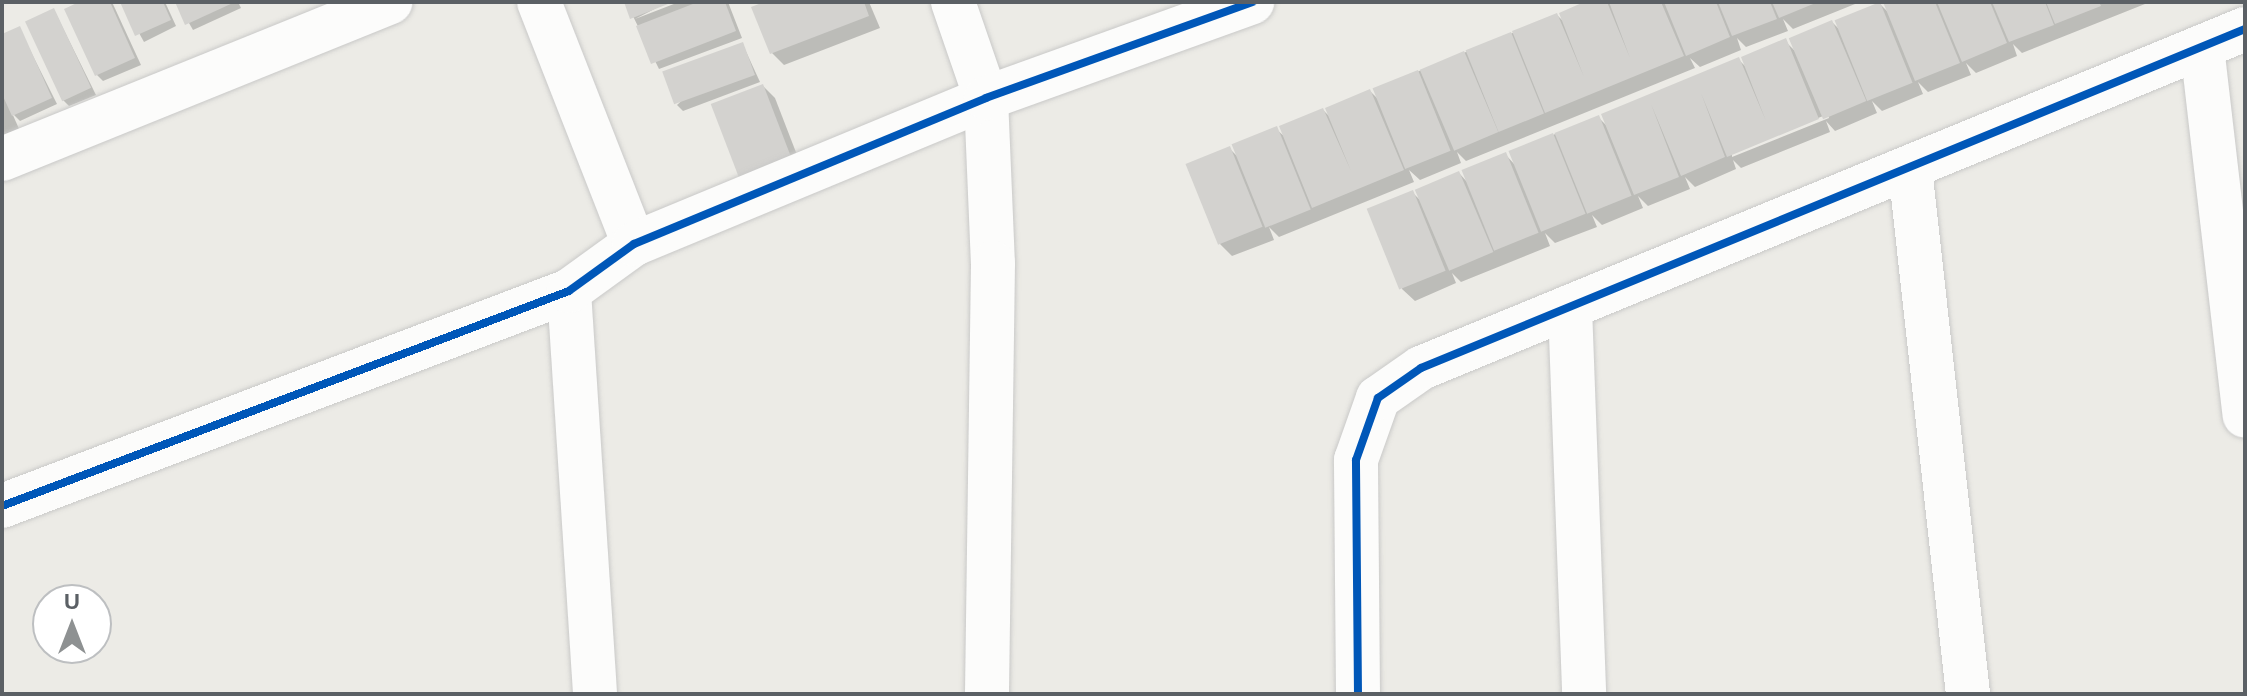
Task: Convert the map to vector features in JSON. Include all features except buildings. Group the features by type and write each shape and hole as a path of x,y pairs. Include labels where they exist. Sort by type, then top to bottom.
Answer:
{"street":[{"path":"2,159 390,2"},
{"path":"539,2 634,244"},
{"path":"953,2 986,98 993,263 987,694"},
{"path":"2,506 569,291 634,244 986,98 1252,2"},
{"path":"1358,694 1356,460 1378,398 1421,368 2245,29"},
{"path":"2202,47 2245,416"},
{"path":"1910,168 1968,694"},
{"path":"569,291 595,694"},
{"path":"1570,307 1584,694"}],"cycle path":[{"path":"2,506 569,291 634,244 986,98 1252,2"},
{"path":"1358,694 1356,460 1378,398 1421,368 2245,29"}]}
